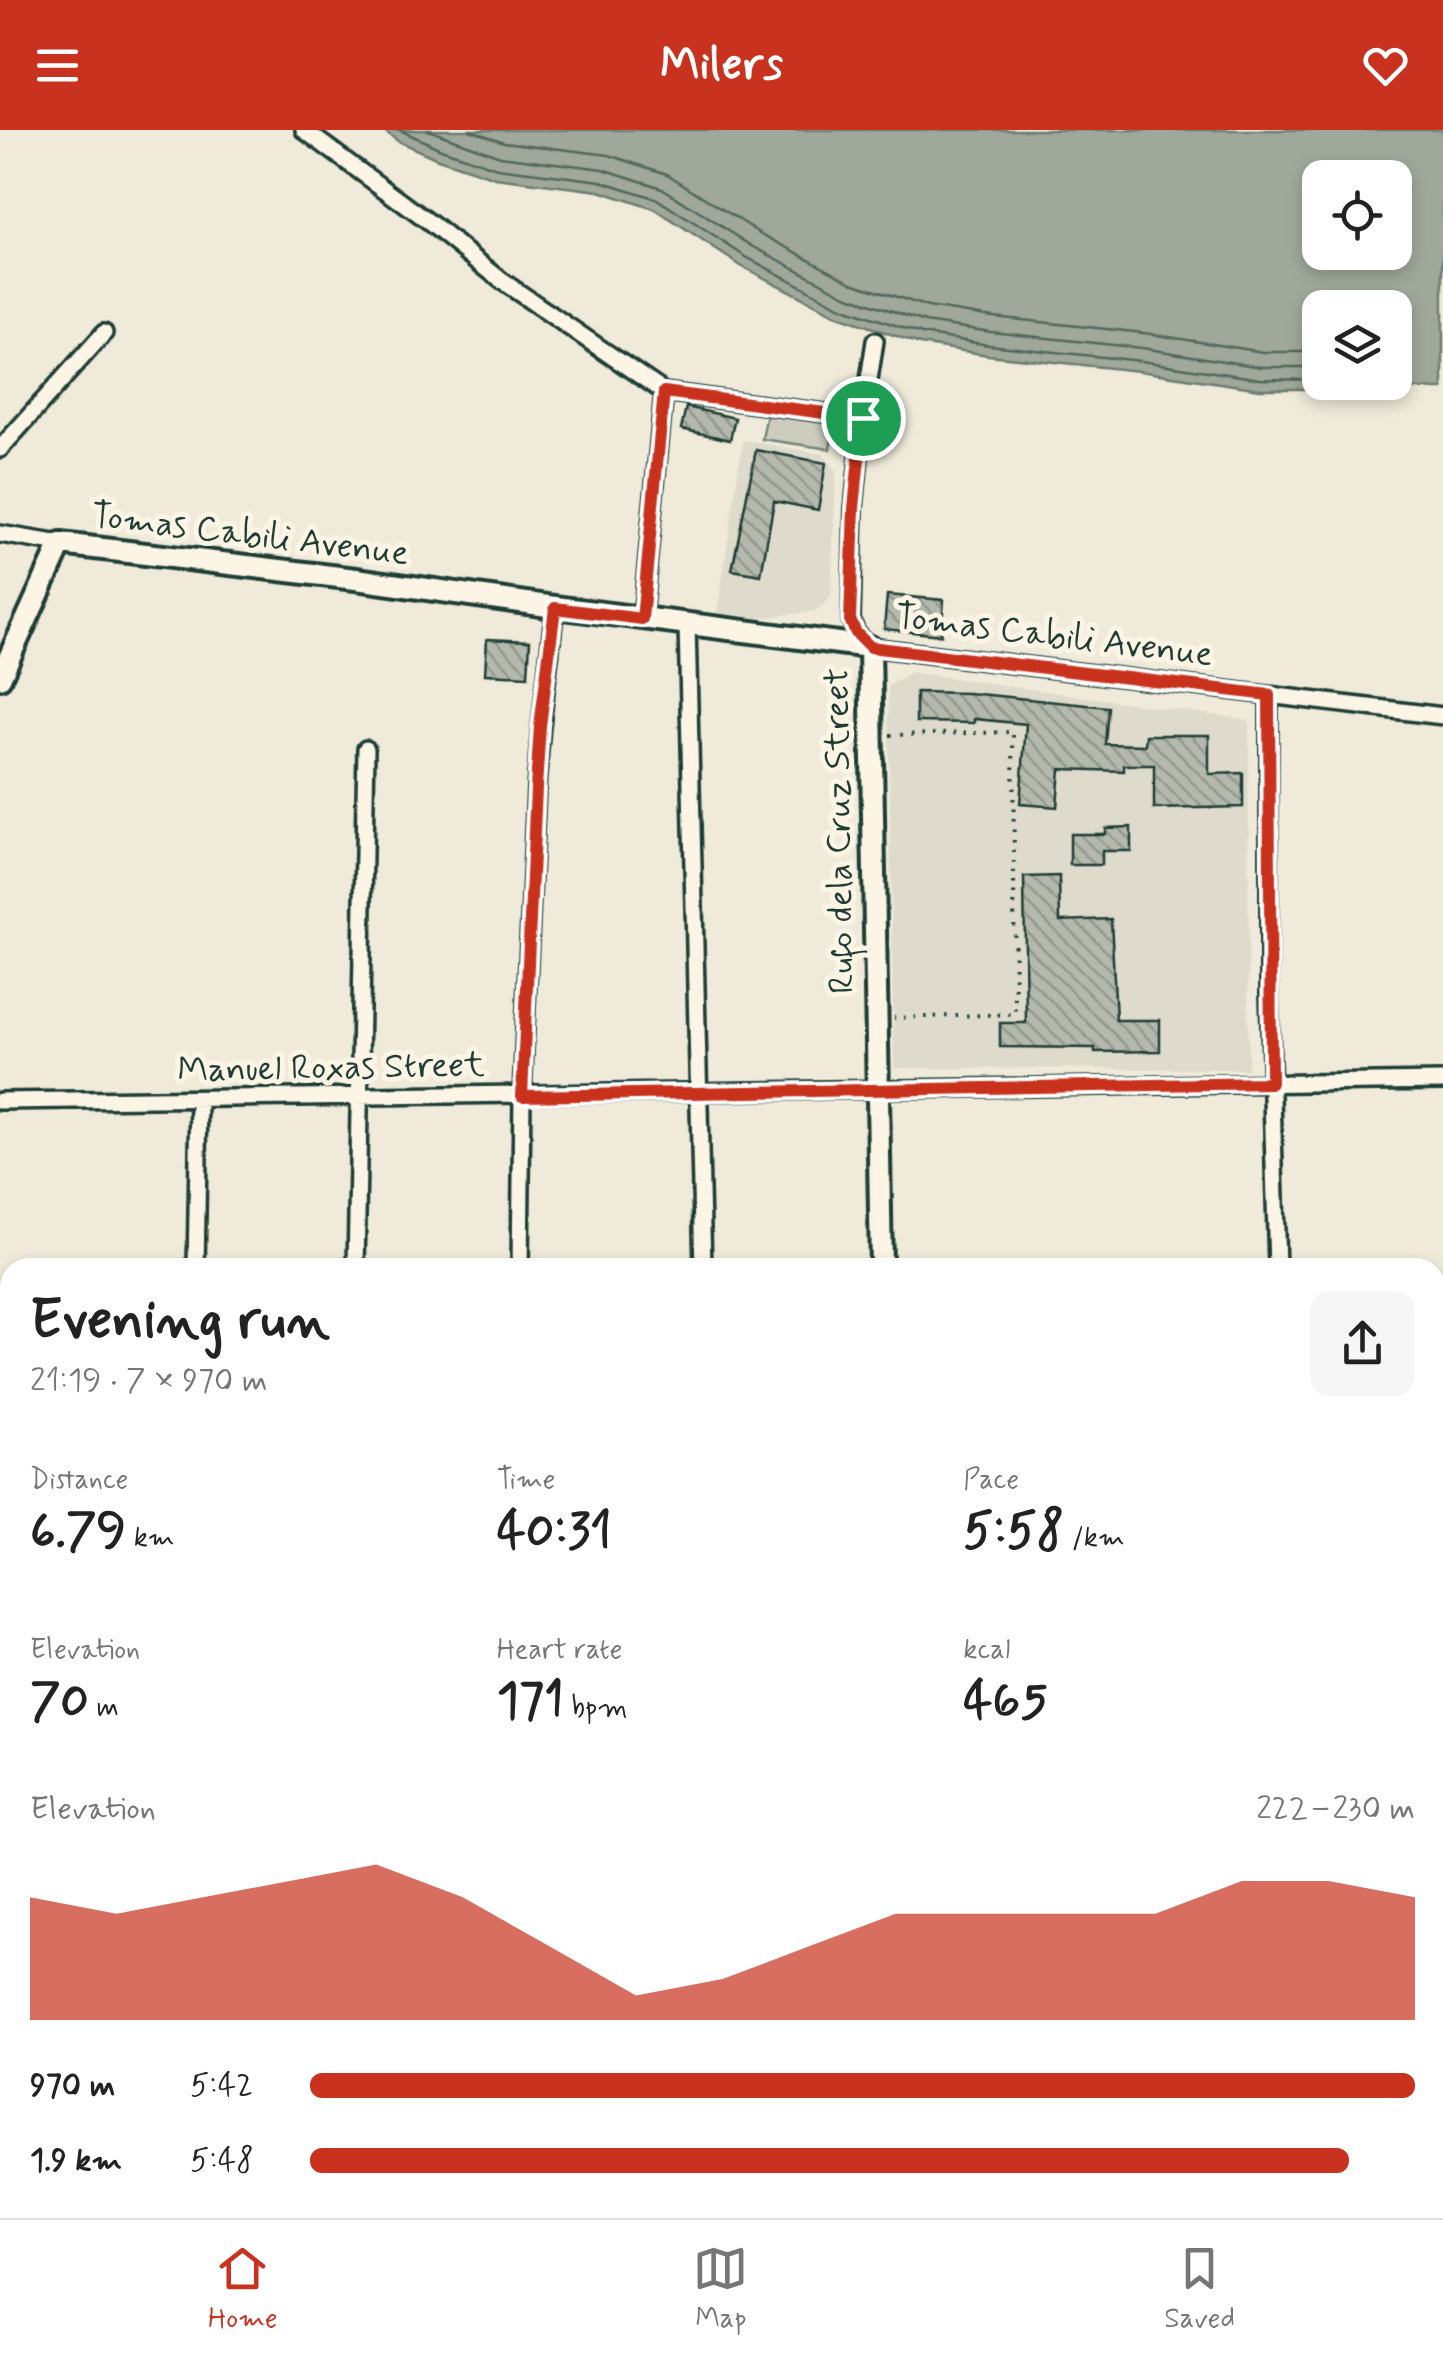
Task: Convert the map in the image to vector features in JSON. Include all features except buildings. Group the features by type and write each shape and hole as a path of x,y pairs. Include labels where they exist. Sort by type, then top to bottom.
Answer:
{"street":[{"path":"304,130 502,280 664,392 863,418"},
{"path":"0,449 104,333"},
{"name":"Rufo dela Cruz Street","path":"875,341 854,508 850,620 870,647 881,1258"},
{"path":"642,619 664,392"},
{"path":"0,534 61,544 0,678"},
{"name":"Tomas Cabili Avenue","path":"61,544 1443,716"},
{"path":"520,1258 522,1096 537,772 555,608"},
{"path":"688,625 702,1258"},
{"path":"1269,695 1276,1258"},
{"path":"356,1258 366,749"},
{"name":"Manuel Roxas Street","path":"0,1102 1443,1081"},
{"path":"196,1258 199,1100"}],"path":[{"path":"870,735 1012,732 1015,1014 876,1018"}],"shaded area":[{"path":"768,408 835,419 830,449 762,439"},
{"path":"743,440 823,454 836,471 831,597 816,611 751,619 717,614"},
{"path":"910,672 1249,720 1248,1069 894,1068 888,687"}],"water":[{"path":"383,130 1443,130 1443,389 1412,389 1412,290 1302,290 1302,389 1260,389 988,355 920,344 838,316 741,266 654,209 599,191 495,178 399,142"}],"route":[{"path":"664,392 863,418 854,508 850,620 870,647 1269,695 1271,1083 522,1096 540,726 555,608 642,619 664,392"}]}
